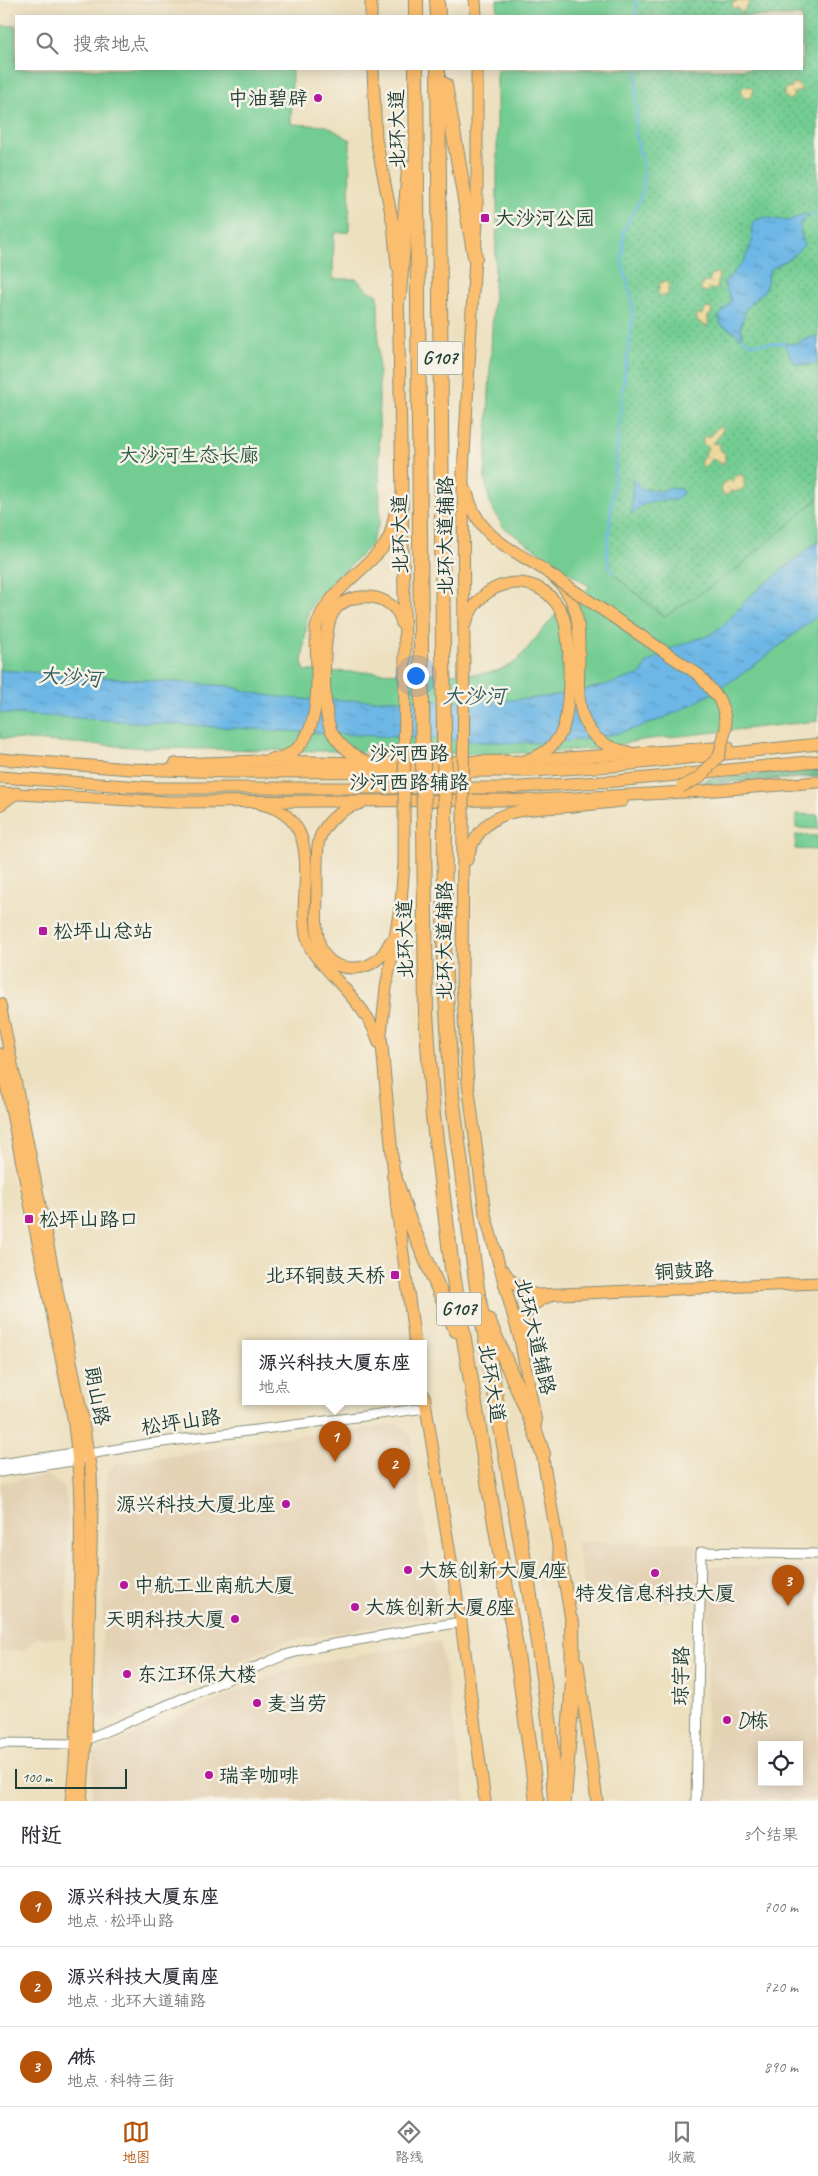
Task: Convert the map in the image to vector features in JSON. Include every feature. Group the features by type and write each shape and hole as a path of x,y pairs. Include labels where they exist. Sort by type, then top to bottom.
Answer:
{"highway":[{"path":"416,0 416,15"},
{"path":"437,0 438,15"},
{"name":"北环大道","path":"438,70 446,1027 460,1168 477,1288 538,1642 550,1726 555,1801"},
{"path":"443,70 475,257"},
{"path":"399,296 403,266 416,71"},
{"name":"北环大道","path":"416,71 425,971 433,1116 452,1268 516,1647 536,1798"},
{"path":"394,1176 404,1208 452,1318 472,1384"},
{"path":"477,1288 499,1347 532,1422 543,1454"},
{"path":"564,1801 573,1681 572,1622"}],"main road":[{"path":"371,0 372,15"},
{"path":"475,1 476,15"},
{"name":"北环大道辅路","path":"373,70 376,139 393,224 399,296 405,648 403,880 384,1003 382,1054 394,1176 415,1340"},
{"name":"北环大道辅路","path":"477,70 478,145 475,257 463,474 462,982 468,1084 482,1196 496,1257 520,1340 543,1454 572,1622 597,1801"},
{"path":"463,474 469,502 486,532 699,675 720,699 726,728 719,756 699,778 681,787 643,793"},
{"path":"368,763 351,754 335,736 327,717 321,635 318,620 326,604 385,545 393,526 403,475"},
{"path":"548,573 567,591 578,618 579,698 582,716 596,738 610,747 639,754"},
{"path":"464,647 468,616 473,606 485,593 500,585 517,583 533,586 546,593 562,611 567,628 568,705 566,722 558,738 547,750 538,756 523,761"},
{"path":"260,761 284,756 302,743 309,732 314,720 321,635 333,612 338,607 353,598 369,596 383,601 396,611 401,620 405,648"},
{"name":"沙河西路","path":"0,759 131,769 289,773 531,771 613,766 818,744"},
{"name":"沙河西路辅路","path":"131,769 197,762 368,763 523,761 715,747 771,748"},
{"name":"沙河西路","path":"0,777 127,787 228,789 530,787 616,782 818,761"},
{"name":"沙河西路辅路","path":"0,793 143,802 537,800 704,791 818,782"},
{"path":"38,795 127,787"},
{"path":"463,879 474,839 488,822 508,812 597,805 704,791"},
{"path":"0,805 16,793"},
{"path":"370,800 347,809 329,822 319,840 312,857 311,932 308,941 314,954 369,1020 382,1054"},
{"path":"250,801 270,806 289,819 299,832 312,857"},
{"path":"311,932 326,958 342,966 354,968 370,965 380,958 386,950 396,926"},
{"name":"朗山路","path":"0,1004 82,1455 81,1801"},
{"name":"朗山路","path":"0,1054 82,1455"},
{"name":"铜鼓路","path":"496,1257 511,1282 518,1288 537,1295 818,1284"},
{"path":"520,1340 522,1325 528,1308 552,1295"},
{"path":"426,1405 461,1622 485,1797"},
{"name":"朗山路","path":"71,1801 81,1742"}],"street":[{"name":"松坪山路","path":"0,1472 147,1444 426,1408"},
{"name":"松坪山路","path":"0,1464 82,1455"},
{"name":"琼宇路","path":"696,1801 701,1552 818,1554"},
{"path":"0,1743 81,1742 282,1656 306,1649 461,1622"}],"shaded area":[{"path":"0,0 282,0 276,4 264,7"},
{"path":"399,1424 411,1436 438,1606 430,1616 283,1642 110,1720 100,1713 107,1476 114,1464 188,1454 252,1441"},
{"path":"48,1475 65,1488 68,1515 66,1639 38,1638 24,1650 0,1650 0,1483"},
{"path":"576,1542 694,1543 697,1546 696,1602 587,1600"},
{"path":"709,1566 818,1568 818,1799 738,1798 738,1801 705,1801"},
{"path":"440,1641 466,1801 91,1801 94,1752 296,1667"}],"green space":[{"path":"497,0 636,0 636,15 497,15"},
{"path":"636,0 818,0 818,499 733,572 664,617 612,573 607,551 622,394 633,316 632,300 622,263 622,252 624,230 639,201 636,124 637,70 803,70 803,15 636,15"},
{"name":"大沙河生态长廊","path":"0,26 15,26 15,70 292,70 291,124 327,126 350,140 349,232 334,233 333,279 357,279 367,290 378,295 380,522 370,546 314,601 308,613 302,663 305,671 479,674 497,671 516,662 556,614 590,587 503,527 490,504 485,478 497,222 497,70 637,70 636,138 644,167 643,192 624,230 622,263 632,300 633,316 622,394 607,551 608,562 612,573 664,617 733,572 818,499 818,721 642,740 595,749 496,754 148,748 0,738"},
{"path":"818,767 818,777 697,785 707,779"},
{"path":"796,814 818,815 818,829 796,828"},
{"path":"796,835 818,836 818,850 795,849"}],"sand":[{"path":"748,0 749,4 740,14 739,9 733,8 732,3"},
{"path":"793,84 798,84 802,90 794,93 793,97 789,100 784,96 784,90 788,87 791,89"},
{"path":"745,86 749,86 753,92 749,98 745,98 741,94 741,90"},
{"path":"719,274 717,288 714,290 710,288 707,292 703,291 701,289 703,283 709,282 711,275"},
{"path":"665,281 670,286 667,290 669,293 665,296 660,296 658,293 660,283"},
{"path":"710,308 712,312 708,316 708,326 703,325 695,318 696,315 703,314 705,309"},
{"path":"719,426 723,429 718,438 712,443 720,444 720,450 725,453 724,465 713,459 706,466 702,466 700,462 705,456 708,447 703,444 703,437 710,436"},
{"path":"742,475 743,477 743,489 734,492 731,490 729,494 724,495 721,491 723,483 730,480 733,483 734,477"}],"water":[{"path":"805,214 810,215 802,221 800,228 804,245 793,256 770,270 765,290 747,307 741,324 742,338 721,325 719,316 731,300 724,283 744,261 752,242 751,229 753,222 763,217 788,221"},
{"path":"818,336 818,363 808,365 794,363 784,343 793,344"},
{"path":"633,478 641,489 661,491 669,488 681,489 683,493 675,500 646,503 631,515"},
{"name":"大沙河","path":"818,541 818,615 753,666 708,696 659,720 604,736 544,742 484,742 0,713 0,670 229,686 287,698 328,700 491,701 552,696 574,692 641,674 647,663 674,647 710,635 726,623 751,595"}],"waterway":[{"path":"636,0 636,15"},
{"path":"612,573 607,551 622,394 633,316 632,300 622,263 624,230 643,192 644,167 636,138 637,70"},
{"path":"810,215 818,215"},
{"path":"742,338 750,344 784,343"}],"place":[{"name":"中油碧辟","path":"318,98"},
{"name":"大沙河公园","path":"485,218"},
{"name":"松坪山总站","path":"43,931"},
{"name":"松坪山路口","path":"29,1219"},
{"name":"北环铜鼓天桥","path":"395,1275"},
{"name":"源兴科技大厦东座","path":"335,1462"},
{"name":"源兴科技大厦南座","path":"394,1489"},
{"name":"源兴科技大厦北座","path":"286,1504"},
{"name":"大族创新大厦A座","path":"408,1570"},
{"name":"特发信息科技大厦","path":"655,1573"},
{"name":"中航工业南航大厦","path":"124,1585"},
{"name":"A栋","path":"788,1606"},
{"name":"大族创新大厦B座","path":"355,1607"},
{"name":"天明科技大厦","path":"235,1619"},
{"name":"东江环保大楼","path":"127,1674"},
{"name":"麦当劳","path":"257,1703"},
{"name":"D栋","path":"727,1720"},
{"name":"瑞幸咖啡","path":"209,1775"}]}
